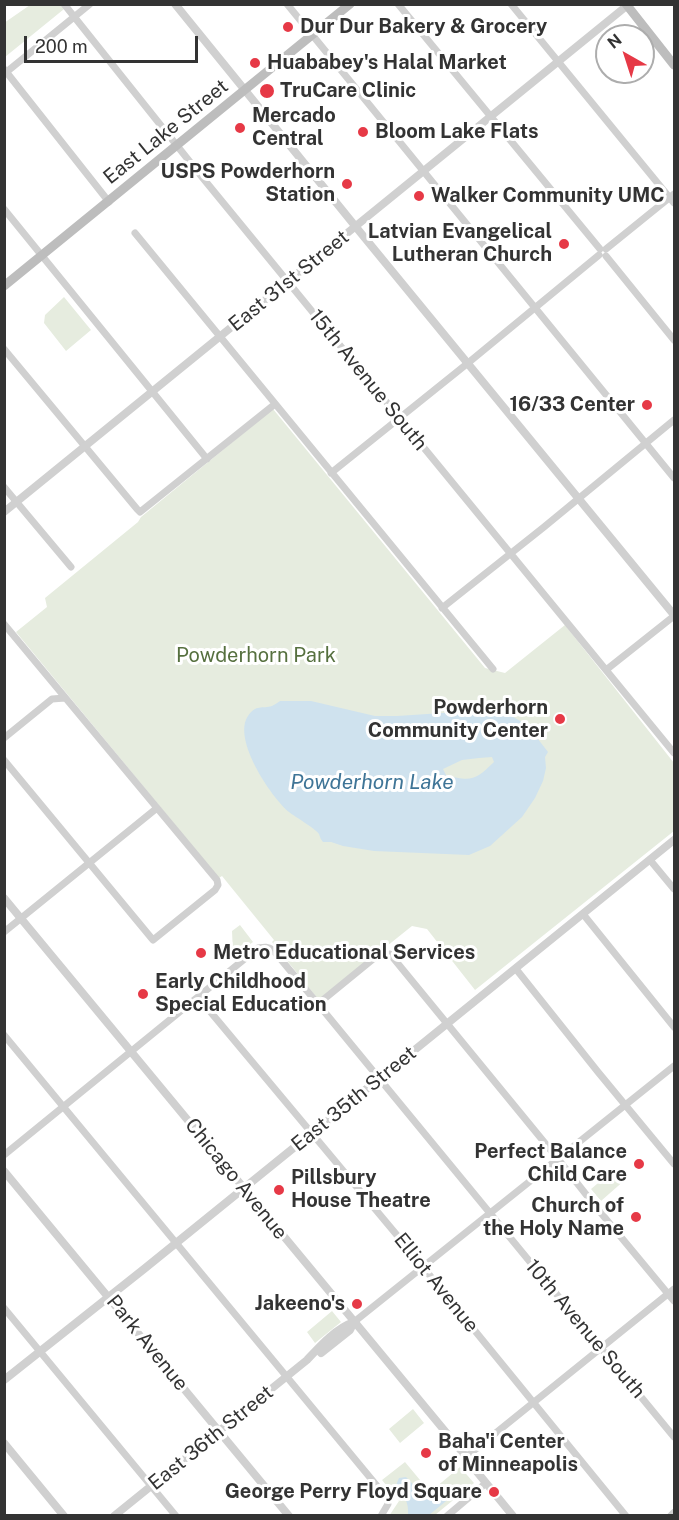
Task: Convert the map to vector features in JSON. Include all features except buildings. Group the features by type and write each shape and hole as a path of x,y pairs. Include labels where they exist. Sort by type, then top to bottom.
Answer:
{"main road":[{"name":"East Lake Street","path":"4,286 350,4"},
{"path":"627,5 675,65"}],"street":[{"path":"90,4 5,72 109,202"},
{"path":"175,4 675,615 606,670"},
{"path":"287,4 675,478"},
{"path":"398,4 675,340"},
{"path":"331,472 673,198 511,4"},
{"name":"East 31st Street","path":"4,512 627,5"},
{"name":"15th Avenue South","path":"65,6 399,418 675,753"},
{"path":"4,209 207,459"},
{"path":"135,233 493,669"},
{"path":"4,349 141,512 275,404"},
{"path":"442,608 675,420"},
{"path":"4,488 71,567"},
{"path":"4,624 217,880 218,885 215,890 153,940 4,760"},
{"path":"4,738 52,699 54,689 52,682"},
{"path":"52,699 65,698"},
{"path":"4,932 157,808"},
{"name":"East 35th Street","path":"4,1380 675,840"},
{"path":"650,860 675,890"},
{"name":"Chicago Avenue","path":"4,898 513,1515"},
{"path":"583,914 675,1027"},
{"name":"10th Avenue South","path":"198,997 258,948 265,946 273,950 675,1437"},
{"path":"318,1004 378,955 390,954 596,1207 672,1292 675,1301"},
{"path":"516,969 675,1164"},
{"path":"4,1155 198,997"},
{"name":"Elliot Avenue","path":"198,997 626,1515"},
{"path":"4,1035 387,1498 388,1504 381,1515"},
{"name":"East 36th Street","path":"114,1515 287,1377 345,1325 354,1322 423,1268 675,1066"},
{"name":"Park Avenue","path":"4,1171 289,1515"},
{"path":"470,1462 534,1403 672,1292"},
{"path":"4,1308 176,1515"},
{"path":"4,1443 64,1515"},
{"path":"447,1515 486,1483"}],"green space":[{"path":"30,5 69,5 5,57 4,23"},
{"path":"64,297 91,330 66,351 44,323 45,315"},
{"name":"Powderhorn Park","path":"273,409 485,668 505,673 565,625 674,763 674,831 475,990 427,929 412,926 318,999 222,876 219,878 16,632 47,607 45,598"},
{"path":"240,925 253,942 235,956 232,931"},
{"path":"616,1168 626,1179 601,1201 591,1189"},
{"path":"332,1311 341,1322 315,1343 307,1332"},
{"path":"413,1409 424,1423 400,1443 389,1429"},
{"path":"405,1462 430,1492 460,1467 474,1483 435,1515 389,1516 399,1501 382,1480"}],"water":[{"name":"Powderhorn Lake","path":"280,701 311,701 375,716 488,710 508,714 527,725 548,752 545,757 546,768 543,781 522,817 490,846 469,855 374,851 323,842 317,832 281,805 264,781 249,753 244,726 248,716 256,708 272,706","holes":["492,757 494,762 473,778 446,775 443,769 462,760"]},
{"path":"406,1477 427,1499 432,1499 451,1486 455,1486 456,1493 429,1515 408,1515 408,1506 396,1485 399,1478"}],"place":[{"name":"Dur Dur Bakery & Grocery","path":"288,27"},
{"name":"Huababey's Halal Market","path":"255,63"},
{"name":"TruCare Clinic","path":"267,91"},
{"name":"Mercado Central","path":"240,128"},
{"name":"Bloom Lake Flats","path":"363,132"},
{"name":"USPS Powderhorn Station","path":"347,184"},
{"name":"Walker Community UMC","path":"419,196"},
{"name":"Latvian Evangelical Lutheran Church","path":"564,244"},
{"name":"16/33 Center","path":"647,405"},
{"name":"Powderhorn Community Center","path":"560,719"},
{"name":"Metro Educational Services","path":"201,953"},
{"name":"Early Childhood Special Education","path":"143,994"},
{"name":"Perfect Balance Child Care","path":"639,1164"},
{"name":"Pillsbury House Theatre","path":"279,1190"},
{"name":"Church of the Holy Name","path":"636,1217"},
{"name":"Jakeeno's","path":"357,1304"},
{"name":"Baha'i Center of Minneapolis","path":"426,1453"},
{"name":"George Perry Floyd Square","path":"494,1492"}]}
